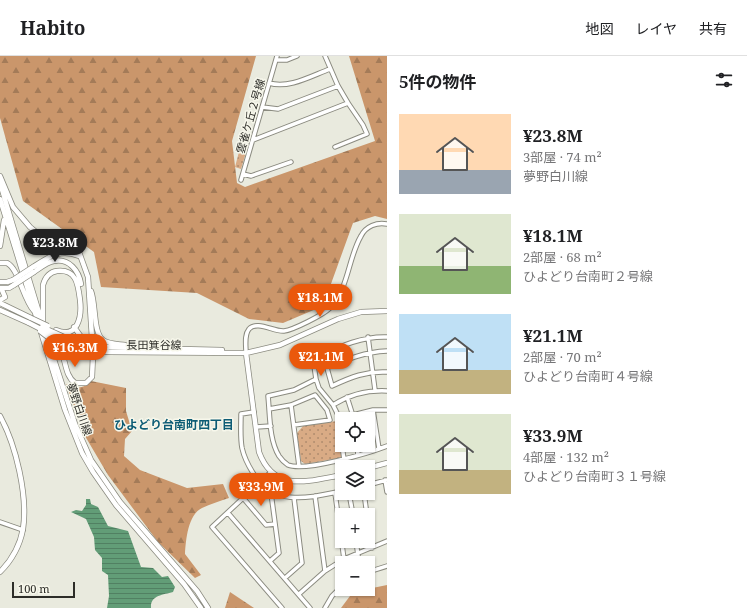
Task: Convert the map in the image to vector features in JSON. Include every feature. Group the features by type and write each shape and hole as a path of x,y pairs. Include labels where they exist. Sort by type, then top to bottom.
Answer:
{"street":[{"path":"276,58 287,60 297,56"},
{"path":"325,56 338,86 363,125 367,134 335,147"},
{"name":"雲雀ケ丘２号線","path":"241,180 276,58"},
{"path":"269,83 283,85 290,84 330,69"},
{"path":"262,107 278,109 338,86"},
{"path":"253,140 348,103"},
{"path":"243,174 252,176 291,162"},
{"path":"0,176 13,207 30,227 44,238 76,247 84,265 89,288 92,338"},
{"name":"夢野白川線","path":"0,183 43,326 77,431 91,460 120,502 197,591 208,608"},
{"name":"夢野白川線","path":"0,199 72,430 86,462 116,505 184,584 201,608"},
{"path":"0,246 3,235 4,213"},
{"path":"335,476 290,482 280,479 263,463 259,452 246,352 246,336 249,329 254,326 261,326 276,331 292,330 328,309 342,291 361,235 372,225 379,223 387,224"},
{"path":"34,270 50,256 60,252 68,252 79,256"},
{"path":"30,321 56,330 66,331 74,328 80,320 80,278 72,266 63,261 53,261 0,288 5,297 0,302 30,321 57,344 63,352 69,378 75,383 86,383 92,376 93,356"},
{"path":"0,263 7,263 14,269 28,304 35,312"},
{"path":"43,326 43,285 46,277 52,272 63,271 75,277 79,287 81,308"},
{"path":"0,282 14,282"},
{"path":"89,288 94,299 97,328 100,338 107,342 144,348"},
{"name":"長田箕谷線","path":"0,306 84,350 109,352 246,352 280,346 338,319 361,312 387,311"},
{"name":"長田箕谷線","path":"0,310 30,321"},
{"path":"74,328 86,345 90,348 109,352"},
{"path":"368,337 375,390"},
{"path":"336,412 333,405 319,388 313,359 351,342 368,337 387,337"},
{"name":"長田箕谷線","path":"72,343 144,348 201,348 246,352"},
{"path":"387,352 370,352 354,356 327,368 332,386 357,375 373,371 387,372"},
{"path":"316,379 294,390 268,396 274,447 280,458 288,465 300,466 344,459 387,446"},
{"path":"333,405 347,397 375,390 387,391"},
{"path":"270,409 291,405 315,395 327,410 330,420 294,425"},
{"path":"347,397 352,412"},
{"path":"291,405 300,466"},
{"path":"367,412 373,410 387,410"},
{"path":"373,410 379,449"},
{"path":"254,412 241,414 242,446 249,467 259,483 271,493 294,498 335,493"},
{"path":"0,416 1,422 13,446 20,477 24,510 23,530 16,550 0,572"},
{"path":"256,427 271,426"},
{"path":"343,452 344,459"},
{"path":"375,466 387,463"},
{"path":"271,472 244,499 212,527 282,608"},
{"path":"375,483 386,480 387,492"},
{"path":"270,561 279,553 271,493"},
{"path":"315,496 325,571"},
{"path":"285,578 302,563 294,498"},
{"path":"244,499 266,525 275,524"},
{"path":"336,500 343,556"},
{"path":"228,513 310,608"},
{"path":"0,522 23,530"},
{"path":"375,547 387,541"},
{"path":"357,548 358,554"},
{"path":"353,556 372,548"},
{"path":"0,563 5,567"},
{"path":"299,594 325,571 335,565"},
{"path":"375,570 387,566"},
{"path":"325,608 335,593"}],"green space":[{"path":"0,56 256,56 232,141 237,183 245,187 375,141 349,56 387,56 387,219 375,216 353,223 323,306 283,323 249,319 197,293 101,287 94,252 23,201 0,118"},
{"path":"91,381 126,388 126,411 132,431 125,439 124,456 140,470 187,488 223,484 229,498 208,505 197,511 189,528 185,554 201,575 195,578 158,542 108,475 85,436 66,384 82,387"},
{"path":"387,585 387,608 341,608 350,596 375,596 375,587"},
{"path":"230,592 254,608 225,608"}],"shaded area":[{"path":"240,148 247,149 241,169 235,167"},
{"path":"335,421 335,452 341,452 342,456 340,458 305,464 301,461 297,433 303,426"},
{"path":"86,499 90,499 91,504 98,507 108,526 128,531 141,567 153,568 162,577 168,576 175,587 173,592 155,598 151,604 151,608 107,608 109,596 108,575 102,571 102,558 95,550 94,537 86,519 71,512 76,510 82,511 86,505"}],"district":[{"name":"ひよどり台南町四丁目","path":"174,424"}]}
